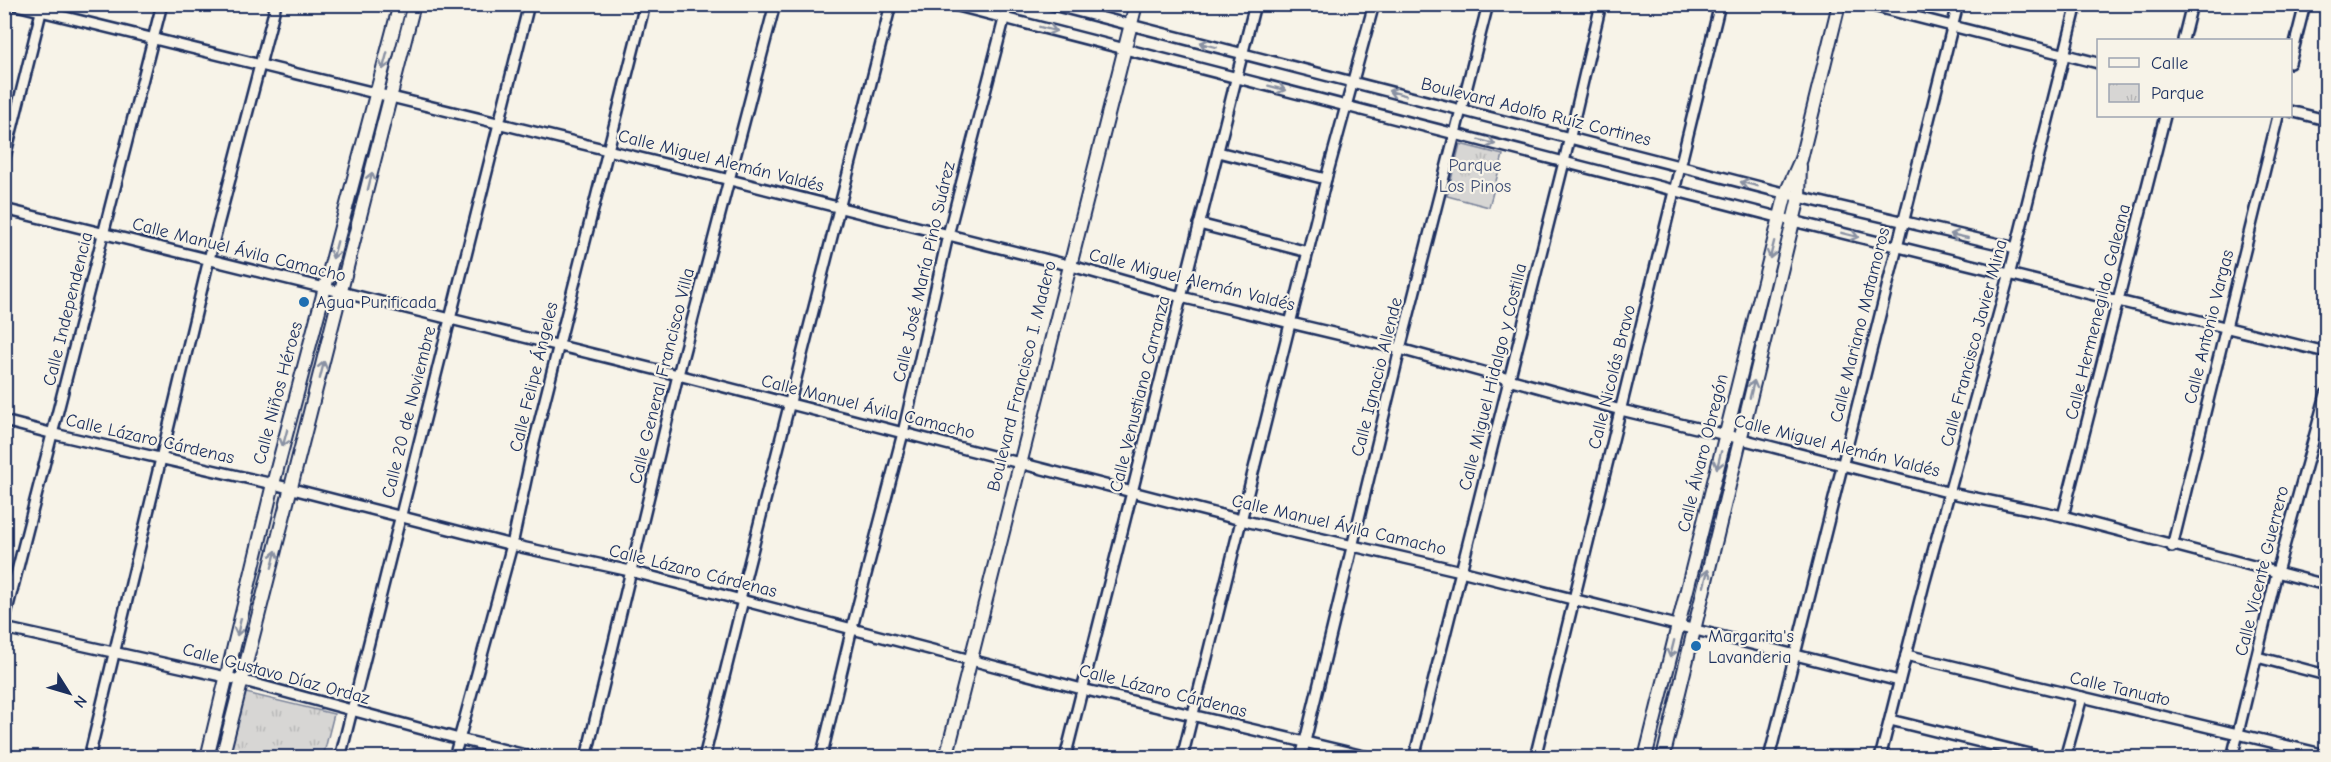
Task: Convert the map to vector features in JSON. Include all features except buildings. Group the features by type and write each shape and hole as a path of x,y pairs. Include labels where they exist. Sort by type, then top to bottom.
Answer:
{"street":[{"name":"Calle Miguel Alemán Valdés","path":"12,4 42,8 153,40 730,180 1181,297 1400,349 1620,410 1951,493 2062,516 2172,547 2326,585"},
{"name":"Calle Independencia","path":"4,622 54,434 162,4"},
{"path":"89,758 208,259 276,4"},
{"name":"Calle Niños Héroes","path":"207,758 273,484 400,4"},
{"name":"Calle Niños Héroes","path":"222,758 244,681 414,4"},
{"name":"Calle 20 de Noviembre","path":"340,758 529,4"},
{"name":"Calle Felipe Ángeles","path":"454,758 512,545 533,447 645,4"},
{"name":"Calle General Francisco Villa","path":"586,758 678,375 775,4"},
{"path":"704,758 743,600 740,599 891,4"},
{"path":"950,4 2009,276 2326,352"},
{"name":"Calle José María Pino Suárez","path":"821,758 903,433 948,235 1008,4"},
{"name":"Boulevard Adolfo Ruíz Cortines","path":"1049,4 1902,223 2016,248"},
{"name":"Boulevard Francisco I. Madero","path":"946,758 1068,266 1136,4"},
{"name":"Calle Venustiano Carranza","path":"1065,758 1255,4"},
{"path":"1182,758 1326,179 1374,4"},
{"name":"Calle Ignacio Allende","path":"1301,758 1400,349 1488,4"},
{"name":"Calle Miguel Hidalgo y Costilla","path":"1414,758 1570,138 1601,4"},
{"name":"Calle Nicolás Bravo","path":"1535,758 1720,4"},
{"name":"Calle Álvaro Obregón","path":"1645,758 1786,193 1801,159 1839,4"},
{"path":"1865,4 2097,63"},
{"name":"Calle Mariano Matamoros","path":"1769,758 1958,4"},
{"name":"Calle Francisco Javier Mina","path":"1880,758 2009,276 2077,4"},
{"path":"2183,39 2192,4"},
{"path":"2292,55 2305,4"},
{"path":"4,160 42,8"},
{"path":"2292,112 2326,120"},
{"name":"Calle Hermenegildo Galeana","path":"2062,516 2165,117"},
{"name":"Calle Antonio Vargas","path":"2172,547 2278,117"},
{"path":"1218,152 1326,179"},
{"name":"Calle Álvaro Obregón","path":"1663,758 1799,197 1801,159"},
{"name":"Calle Manuel Ávila Camacho","path":"4,209 678,375 1241,520 1574,598 1899,681"},
{"path":"1199,224 1308,252"},
{"name":"Calle Vicente Guerrero","path":"2232,758 2277,573 2326,394"},
{"name":"Calle Lázaro Cárdenas","path":"4,421 273,484 512,545 630,571 971,658 1082,689 1372,758"},
{"name":"Calle Gustavo Díaz Ordaz","path":"4,628 244,681 459,740 538,758"},
{"name":"Calle Tanuato","path":"1906,655 2326,755"},
{"path":"2257,657 2326,675"},
{"path":"2065,758 2082,697"},
{"path":"1890,720 2046,758"}],"green space":[{"name":"Parque Los Pinos","path":"1460,144 1503,155 1489,207 1447,196"},
{"path":"242,692 334,714 323,757 225,758"}],"place":[{"name":"Agua Purificada","path":"304,302"},
{"name":"Margarita's Lavanderia","path":"1696,646"}]}
